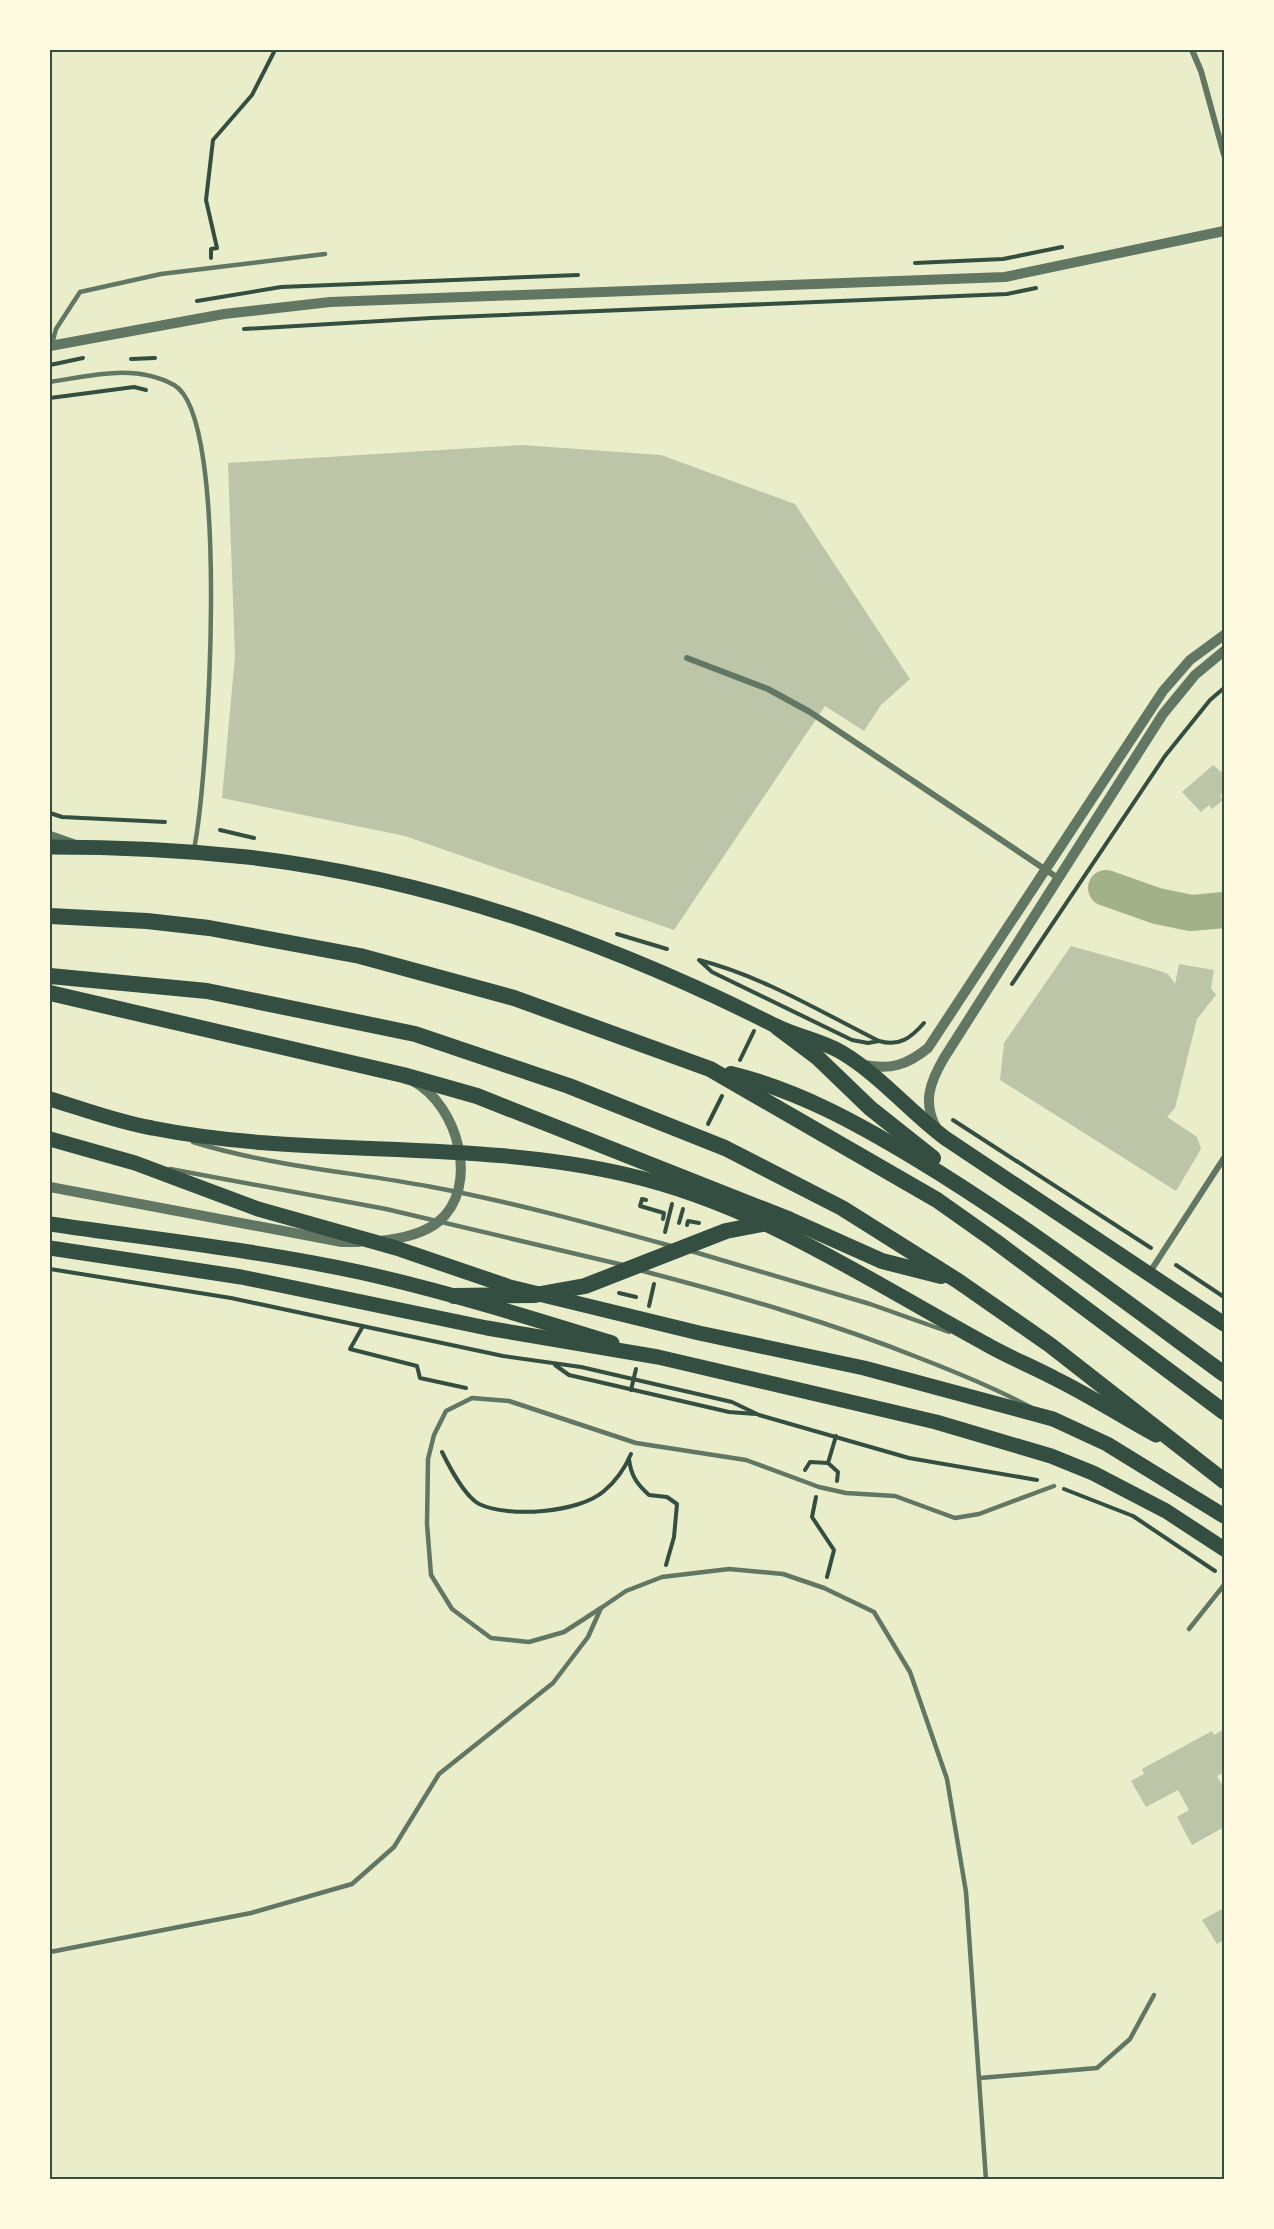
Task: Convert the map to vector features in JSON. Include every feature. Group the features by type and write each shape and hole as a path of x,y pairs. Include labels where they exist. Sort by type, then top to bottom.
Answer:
{"highway":[{"path":"50,916 147,921 209,928 360,956 514,998 710,1069 770,1083 881,1137 953,1181 1224,1374"},
{"path":"50,976 207,991 416,1034 494,1059 649,1116 725,1148 842,1208 958,1281 1059,1352 1224,1481"},
{"path":"50,993 403,1075 477,1096 788,1219 882,1261 958,1281"},
{"path":"777,1027 817,1057 870,1108 938,1162 953,1181"},
{"path":"710,1069 937,1200 995,1240 1224,1412"},
{"path":"454,1296 536,1294 585,1286 726,1231 788,1219"}],"main road":[{"path":"50,847 194,852 250,857 351,875 492,911 661,972 777,1027 818,1041 861,1065 878,1078 916,1117 945,1138 1224,1324"},
{"path":"50,1099 150,1128 280,1143 518,1158 585,1166 663,1184 710,1199 846,1263 986,1344 1057,1379 1224,1473"},
{"path":"50,1139 135,1163 258,1209 396,1248 510,1287 699,1333 864,1368 1053,1419 1127,1456 1224,1516"},
{"path":"50,1224 300,1261 454,1296 658,1356 936,1422 1051,1456 1127,1490 1166,1511 1224,1550"},
{"path":"50,1248 241,1277 509,1332 658,1356"}],"street":[{"path":"1192,50 1201,71 1224,155"},
{"path":"50,346 224,314 330,302 1005,277 1224,231"},
{"path":"861,1065 896,1067 912,1061 928,1048 1163,691 1190,660 1224,635"},
{"path":"945,1138 928,1112 927,1100 935,1073 1170,704 1195,675 1224,651"},
{"path":"687,658 744,678 800,706 1058,878"},
{"path":"50,836 85,847"},
{"path":"50,1187 342,1242 369,1243 417,1232 436,1223 448,1211 460,1178 459,1157 456,1137 441,1108 418,1083 403,1075"},
{"path":"1148,1275 1224,1158"}],"lane":[{"path":"50,346 56,329 80,292 161,274 326,254"},
{"path":"50,382 115,372 134,372 175,385 187,397 195,417 204,465 208,516 212,647 202,809 194,852"},
{"path":"150,1128 204,1145 288,1163 433,1187 560,1215 769,1273 870,1304 986,1344"},
{"path":"135,1163 386,1209 709,1288 869,1338 1012,1396 1053,1419"},
{"path":"986,2180 966,1892 947,1779 910,1672 874,1612 825,1588 783,1574 729,1569 662,1577 626,1591 564,1632 529,1642 491,1638 452,1609 431,1575 427,1524 428,1459 434,1435 446,1411 472,1398 509,1401 636,1443 746,1460 819,1487 846,1493 895,1496 956,1518 979,1514 1054,1486"},
{"path":"1189,1629 1224,1585"},
{"path":"50,1952 251,1912 352,1884 394,1847 439,1774 553,1683 588,1637 601,1608"},
{"path":"980,2078 1097,2067 1131,2039 1154,1995"}],"path":[{"path":"211,267 211,249 217,248 206,200 213,140 252,95 275,50"},
{"path":"237,330 293,325"},
{"path":"128,359 155,358"},
{"path":"50,398 134,387 147,390"},
{"path":"1011,985 1165,756 1210,700 1224,688"},
{"path":"50,813 62,817 165,822"},
{"path":"769,1001 712,972 699,960 723,966 767,985 879,1041"},
{"path":"852,1040 868,1043 879,1041 898,1043 913,1037 931,1013"},
{"path":"737,1065 758,1022"},
{"path":"705,1130 726,1087"},
{"path":"945,1115 1151,1248"},
{"path":"652,1201 642,1199 640,1206 664,1213 663,1219"},
{"path":"664,1240 672,1200"},
{"path":"661,1204 671,1206"},
{"path":"680,1223 683,1209"},
{"path":"1176,1265 1224,1297"},
{"path":"50,1269 231,1298 503,1356 581,1366 732,1402 759,1415"},
{"path":"649,1308 656,1274"},
{"path":"363,1326 350,1349 417,1366 420,1378 473,1390 472,1398"},
{"path":"553,1364 569,1375 729,1412 759,1415 909,1458 1035,1479 1133,1516 1215,1570"},
{"path":"631,1390 636,1366"},
{"path":"434,1435 452,1474 478,1503 519,1513 565,1508 603,1492 625,1468 636,1443"},
{"path":"828,1462 836,1436"},
{"path":"629,1458 630,1471 637,1484 649,1495 667,1497 677,1504 674,1537 662,1577"},
{"path":"810,1462 828,1462 838,1472"},
{"path":"819,1487 812,1517 834,1550 825,1588"}],"building":[{"path":"522,445 661,455 795,504 910,679 881,705 864,731 825,706 674,930 405,836 222,798 235,656 228,463"},
{"path":"1213,765 1221,772 1224,766 1224,793 1220,796 1223,800 1212,809 1209,805 1201,812 1182,792"},
{"path":"1071,946 1168,974 1175,984 1179,964 1214,970 1211,988 1216,995 1197,1019 1175,1108 1167,1117 1197,1137 1201,1149 1176,1191 1000,1080 1004,1043"},
{"path":"1224,1729 1224,1772 1217,1776 1224,1788 1224,1827 1192,1845 1177,1817 1189,1810 1178,1790 1146,1807 1131,1781 1144,1774 1142,1769 1212,1731 1214,1735"},
{"path":"1224,1908 1224,1940 1217,1944 1202,1920"}],"waterway":[{"path":"1106,888 1157,906 1191,913 1224,910"}]}
